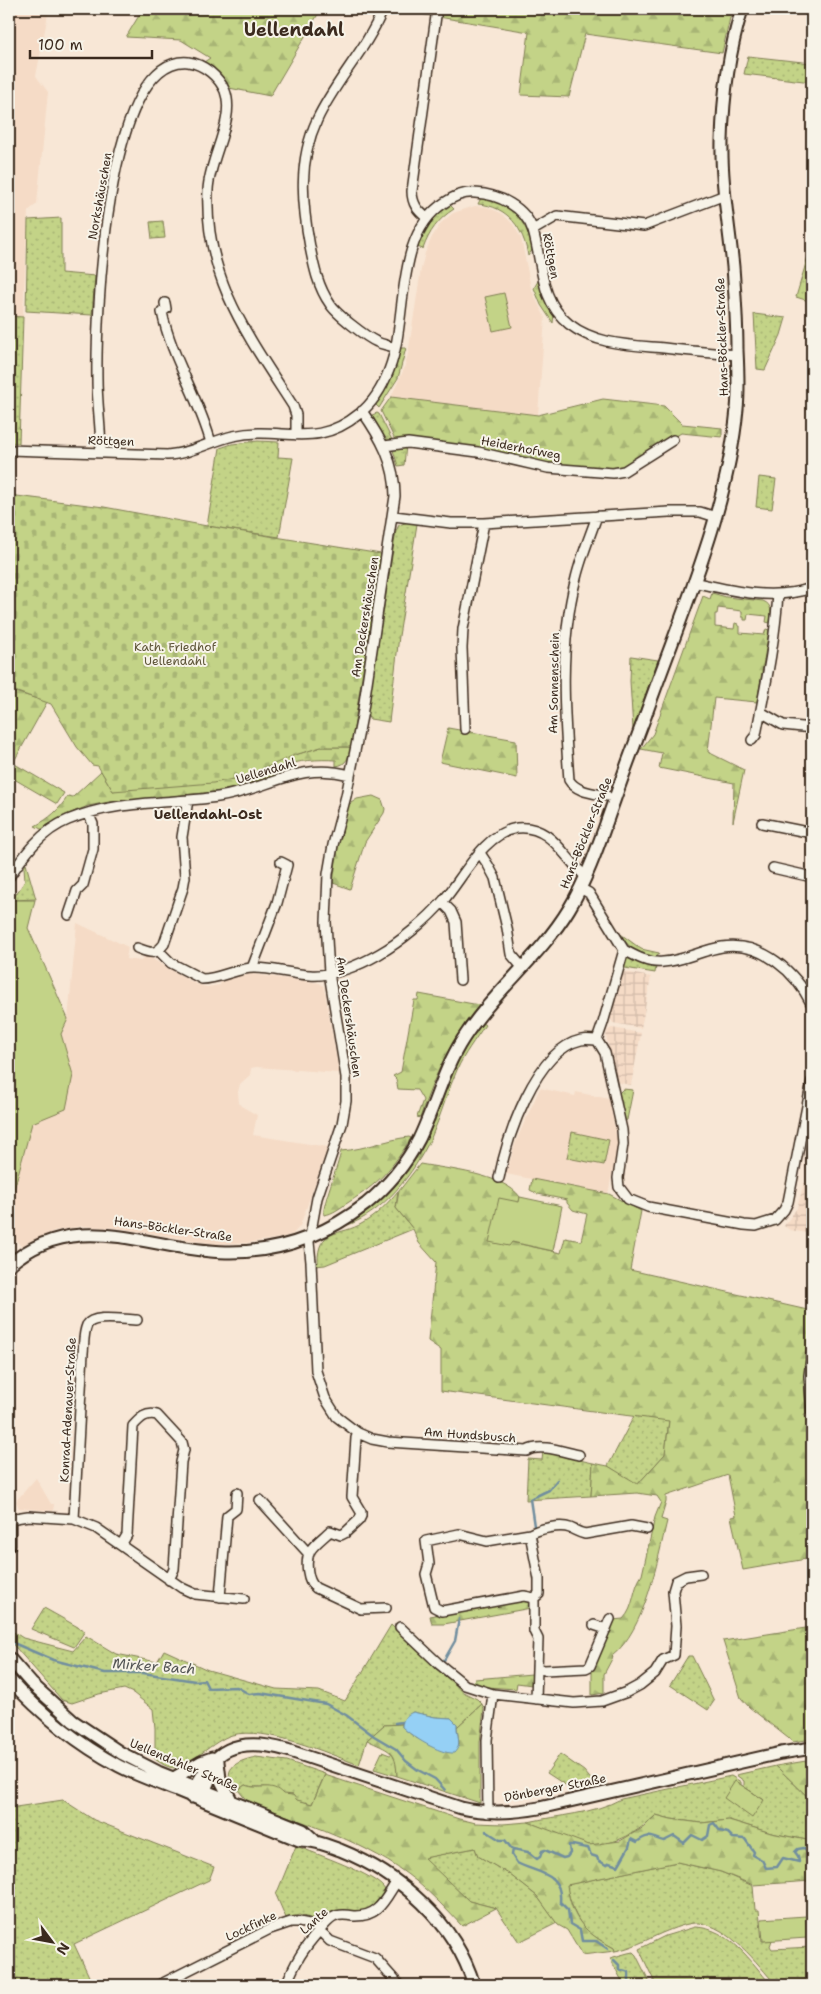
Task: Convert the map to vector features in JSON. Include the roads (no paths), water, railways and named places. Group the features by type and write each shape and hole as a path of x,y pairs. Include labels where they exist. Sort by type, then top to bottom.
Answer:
{"street":[{"path":"383,9 373,32 317,120 307,145 302,182 308,235 321,290 331,306 343,317 376,342 395,348"},
{"name":"Hans-Böckler-Straße","path":"9,1265 34,1247 71,1235 104,1234 225,1252 281,1247 332,1227 352,1214 382,1190 396,1175 418,1140 448,1067 462,1040 487,1007 557,926 580,888 608,820 726,484 738,407 733,269 725,196 722,144 726,85 734,36 742,9"},
{"path":"427,218 415,206 412,200 412,192 436,16"},
{"name":"Norkshäuschen","path":"101,453 97,380 98,318 100,278 113,178 124,139 145,87 152,76 172,63 189,62 203,67 213,74 226,93 228,109 226,124 211,166 208,188 210,235 224,288 238,320 293,406 296,416 296,435"},
{"name":"Röttgen","path":"9,450 177,454 234,436 256,433 296,435 330,432 350,421 371,402 384,382 389,370 395,348 415,238 427,218 439,206 451,198 474,193 500,198 510,203 525,216 533,230 545,290 558,312 570,324 585,334 617,344 737,355"},
{"path":"533,230 557,216 644,226 725,196"},
{"path":"165,303 166,309 162,312 166,332 187,379 211,443"},
{"name":"Am Deckershäuschen","path":"358,1433 337,1417 325,1398 318,1376 310,1237 317,1198 342,1124 346,1101 346,1077 329,973 326,922 328,874 362,716 394,516 395,483 393,470 384,446 362,411"},
{"name":"Heiderhofweg","path":"384,446 408,443 478,452 548,468 613,474 624,471 673,440"},
{"path":"394,516 451,523 484,523 669,512 700,512 716,517"},
{"name":"Am Sonnenschein","path":"597,516 576,578 568,623 564,685 565,733 571,785 577,789 607,796"},
{"path":"466,729 462,658 463,629 484,523"},
{"path":"693,582 739,593 778,594 812,588"},
{"path":"752,740 756,735 761,712 776,626 778,594"},
{"path":"761,712 783,725 812,728"},
{"name":"Uellendahl","path":"9,878 25,854 42,836 67,820 88,812 102,808 232,794 289,776 313,771 327,770 350,775"},
{"path":"137,948 151,953 159,951 164,944 185,877 182,836 188,800"},
{"path":"69,915 77,891 83,885 93,849 93,824 88,812"},
{"path":"762,823 812,833"},
{"path":"159,951 171,963 202,979 252,968 312,975 329,973 354,965 378,954 419,925 442,902 489,842 503,833 517,828 534,829 549,837 562,849 575,868 585,876"},
{"path":"480,854 495,878 511,954 522,967"},
{"path":"252,968 277,903 287,865 281,862"},
{"path":"772,868 812,877"},
{"path":"580,888 589,893 624,950 640,958 663,962 721,947 733,946 751,949 767,956 790,973 812,1005"},
{"path":"442,902 451,911 456,922 460,980"},
{"path":"596,1040 603,1023 624,950"},
{"path":"499,1178 515,1122 530,1089 544,1069 568,1046 581,1040 596,1040"},
{"path":"596,1040 605,1053 622,1130 619,1187 623,1194 633,1202 648,1207 694,1216 756,1226 766,1224 779,1216 784,1210 791,1191 812,1081"},
{"name":"Konrad-Adenauer-Straße","path":"74,1519 84,1334 88,1324 96,1318 137,1320"},
{"path":"812,1351 809,1376 812,1412"},
{"path":"121,1545 127,1535 132,1426 140,1418 148,1414 154,1414 182,1442 184,1450 181,1462 174,1569 169,1580"},
{"path":"309,1554 330,1532 341,1535 359,1520 362,1512 352,1497 358,1433"},
{"name":"Am Hundsbusch","path":"358,1433 372,1439 388,1442 527,1451 532,1448 540,1448 579,1455"},
{"path":"220,1597 227,1516 236,1508 237,1493"},
{"path":"260,1500 309,1554 311,1586 361,1609 386,1608"},
{"path":"9,1545 9,1518 28,1516 74,1519 96,1528 182,1588 195,1594 244,1599"},
{"path":"530,1534 540,1587 539,1594 534,1598 524,1596 439,1611 434,1607 426,1574 429,1564 426,1543 428,1540 459,1534 487,1541 563,1526 585,1534 631,1526 647,1529"},
{"path":"400,1627 464,1685 493,1694 536,1699 574,1703 602,1701 627,1692 649,1679 663,1660 674,1655 676,1626 673,1591 676,1581 686,1576 701,1574"},
{"path":"534,1598 534,1631 538,1639 535,1674 536,1699"},
{"path":"537,1668 544,1670 586,1668 590,1666 610,1619"},
{"path":"594,1625 606,1629"},
{"name":"Uellendahler Straße","path":"9,1658 32,1683 73,1721 121,1753 174,1778 198,1794 231,1800 303,1830 314,1840 360,1859 398,1881 428,1909 456,1944 464,1958 474,1985"},
{"name":"Uellendahler Straße","path":"9,1679 46,1716 96,1752 133,1773 198,1794 299,1840 314,1840"},
{"path":"488,1813 487,1740 493,1694"},
{"name":"Dönberger Straße","path":"198,1794 206,1767 228,1749 251,1744 275,1747 461,1808 488,1813 538,1808 781,1753 812,1748"},
{"path":"174,1778 201,1762 219,1758 220,1778 231,1800"},
{"name":"Lante","path":"286,1985 304,1946 333,1917 339,1915 370,1915 376,1911 398,1881"},
{"name":"Lockfinke","path":"159,1985 270,1929 291,1922 306,1922 320,1930 330,1941 375,1958 399,1985"}],"water":[{"path":"413,1712 435,1717 451,1718 457,1724 459,1743 457,1750 454,1753 441,1751 419,1740 402,1727 405,1718"}],"waterway":[{"path":"534,1526 530,1499 549,1490 557,1480"},
{"path":"443,1662 455,1641 459,1619"},
{"name":"Mirker Bach","path":"11,1642 53,1660 105,1673 143,1673 195,1681 204,1680 208,1688 237,1687 249,1694 260,1693 326,1704 346,1715 374,1736 396,1749 406,1761 435,1779 445,1790"},
{"path":"395,1723 402,1722"},
{"path":"513,1849 528,1852 537,1859 542,1851 545,1850 563,1858 567,1857 570,1853 569,1845 573,1845 588,1848 591,1855 597,1857 598,1860 606,1865 609,1863 618,1866 629,1847 631,1839 637,1842 644,1837 650,1837 664,1841 674,1836 684,1843 692,1835 702,1840 708,1836 710,1825 714,1823 720,1831 728,1833 733,1838 745,1839 754,1852 753,1855 762,1860 766,1868 777,1867 783,1858 799,1862 795,1852 798,1849 804,1848 812,1855"},
{"name":"Mirker Bach","path":"486,1831 500,1840 505,1840 513,1849 512,1855 517,1863 553,1879 560,1892 560,1902 568,1910 570,1924 580,1930 582,1941 596,1941 608,1949"},
{"name":"Mirker Bach","path":"614,1960 619,1965 619,1969 629,1972 629,1985"}],"district":[{"name":"Uellendahl","path":"294,30"},
{"name":"Uellendahl-Ost","path":"208,814"}],"park label":[{"name":"Kath. Friedhof Uellendahl","path":"175,654"}]}
